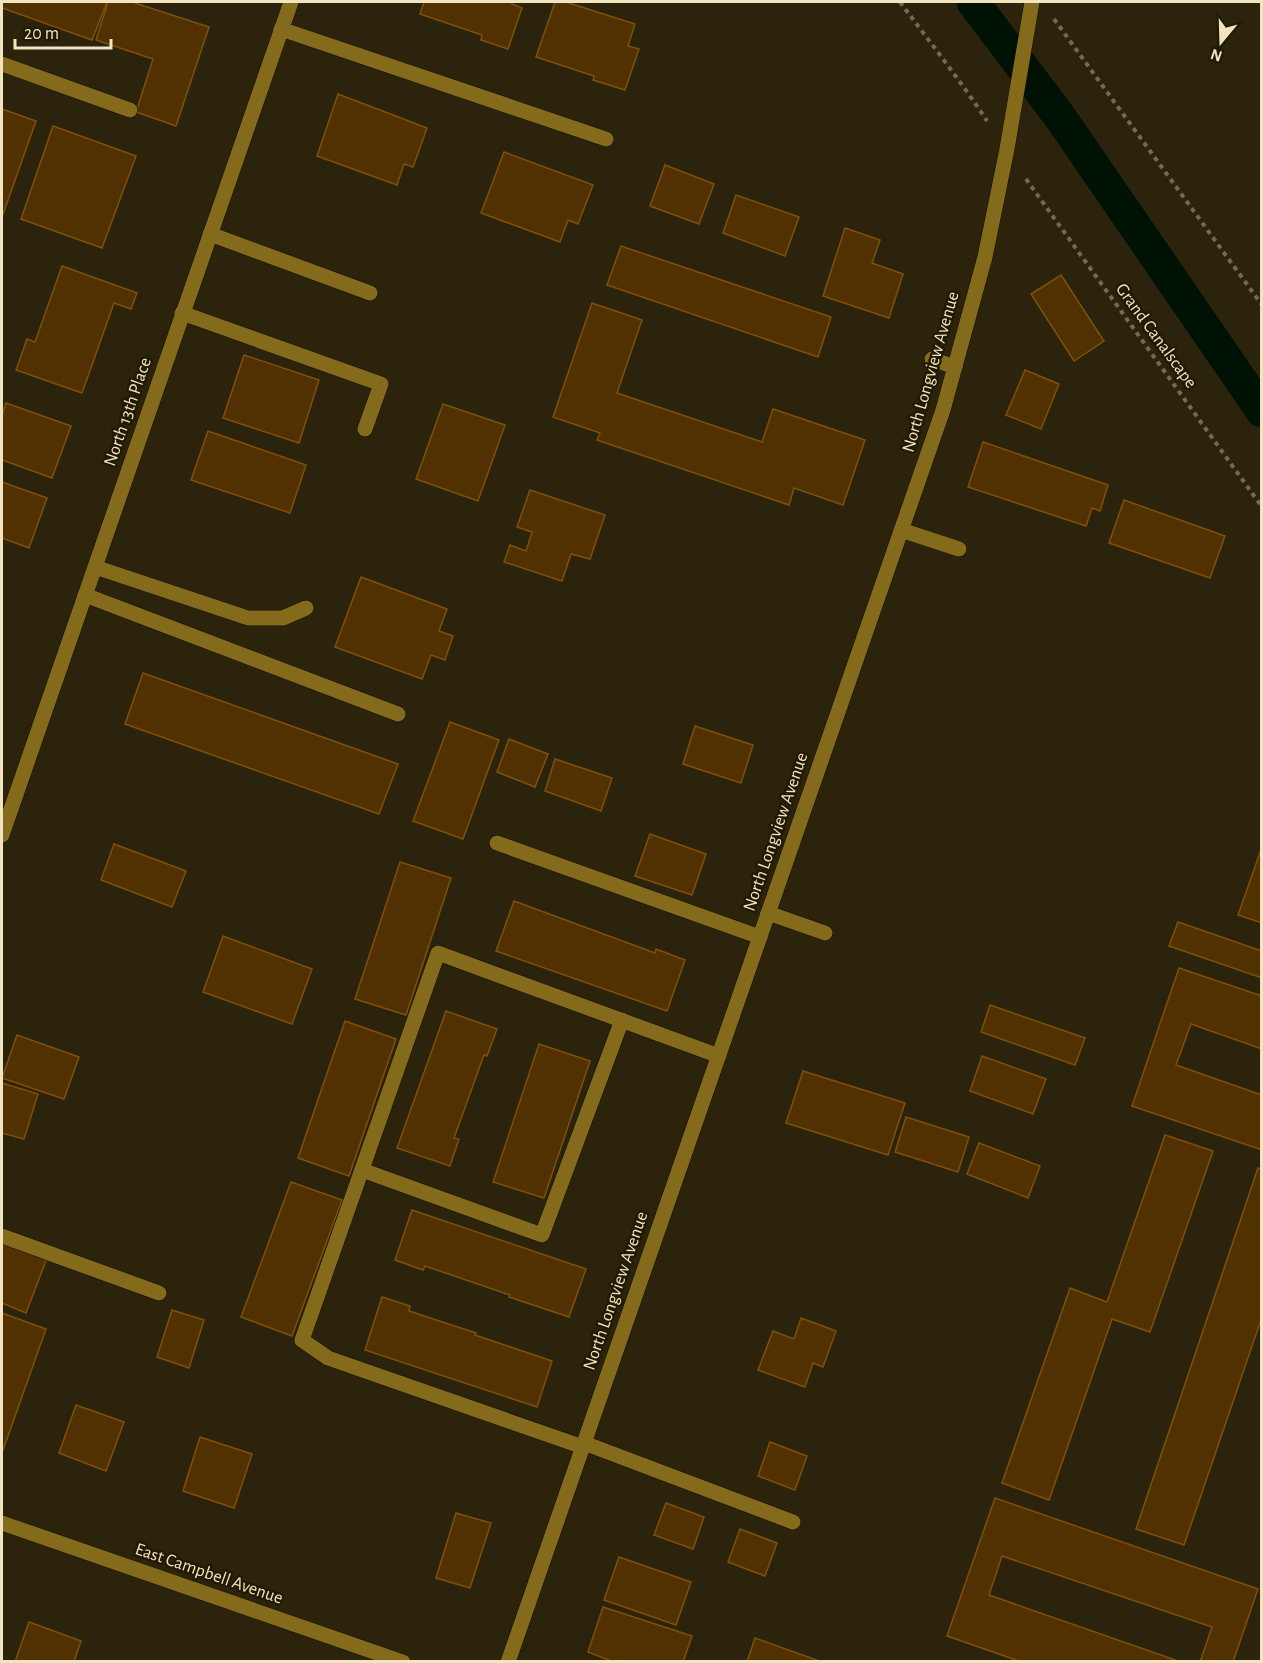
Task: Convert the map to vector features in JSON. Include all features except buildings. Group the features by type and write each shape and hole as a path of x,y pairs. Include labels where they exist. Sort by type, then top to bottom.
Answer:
{"street":[{"name":"North 13th Place","path":"2,836 291,2"},
{"name":"North Longview Avenue","path":"508,1662 943,410 985,256 1031,7"},
{"path":"281,29 606,139"},
{"path":"2,64 130,110"},
{"path":"210,234 370,293"},
{"path":"182,313 381,384 365,429"},
{"path":"932,359 955,367"},
{"path":"901,530 960,549"},
{"path":"95,567 248,618 283,618 306,608"},
{"path":"85,595 398,714"},
{"path":"498,843 760,937"},
{"path":"768,913 825,933"},
{"path":"718,1056 438,953 302,1340 328,1358 583,1445 794,1522"},
{"path":"362,1170 542,1235 622,1020"},
{"path":"2,1236 159,1293"},
{"name":"East Campbell Avenue","path":"2,1523 403,1662"}],"path":[{"path":"900,2 970,95 985,119"},
{"path":"1057,23 1262,305"},
{"name":"Grand Canalscape","path":"1027,182 1262,507"}],"waterway":[{"path":"973,2 1060,117 1262,411"}]}
